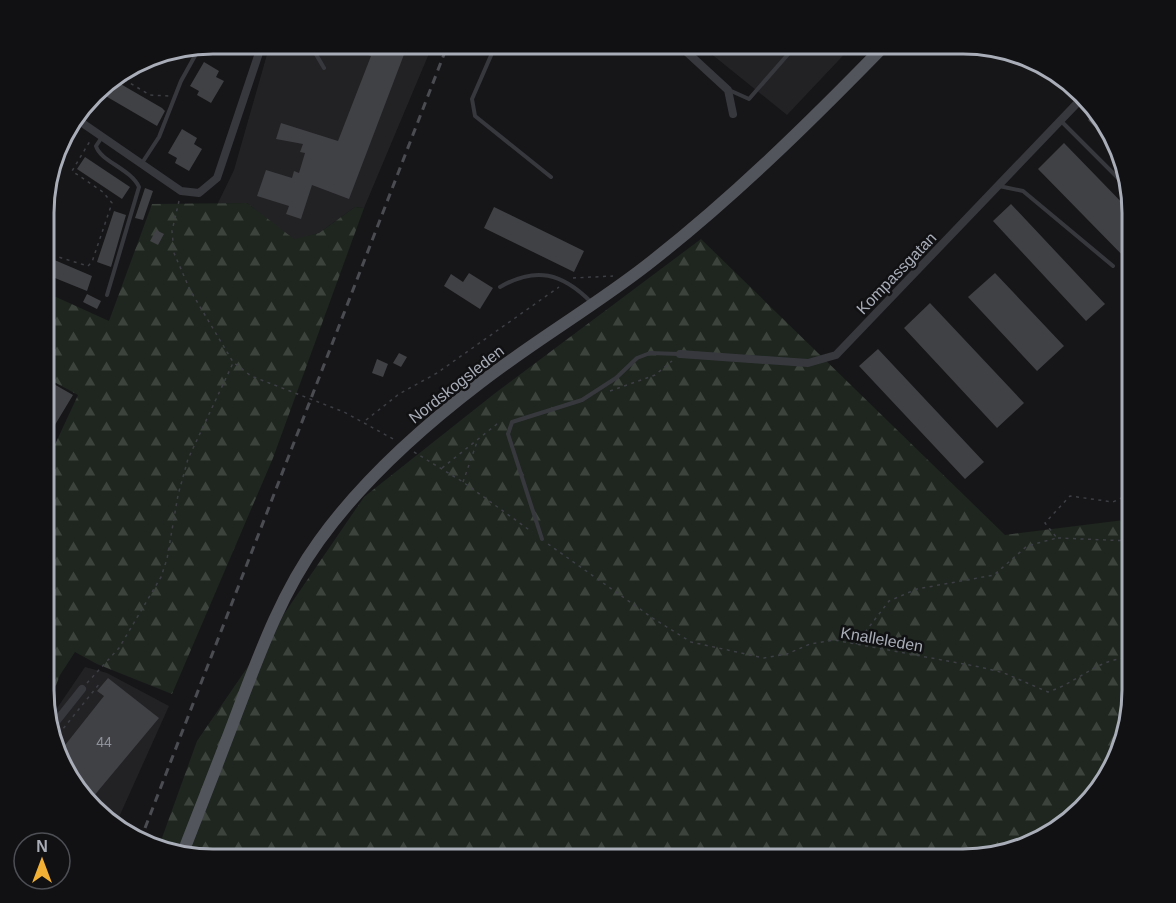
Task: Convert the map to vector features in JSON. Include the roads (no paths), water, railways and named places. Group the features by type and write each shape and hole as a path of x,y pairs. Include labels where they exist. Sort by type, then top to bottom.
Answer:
{"main road":[{"name":"Nordskogsleden","path":"185,847 264,643 300,569 332,523 393,458 451,406 511,360 646,265 742,185 813,119 876,54"}],"street":[{"path":"82,123 181,191 199,193 217,178 259,54"},
{"path":"689,54 728,90 733,114"},
{"name":"Kompassgatan","path":"680,354 808,363 836,355 1077,103"},
{"path":"57,721 82,689"}],"lane":[{"path":"316,54 324,68"},
{"path":"492,54 472,99 476,116 551,177"},
{"path":"728,90 749,99 788,54"},
{"path":"142,163 159,137 196,55"},
{"path":"1061,121 1118,179"},
{"path":"99,134 96,146 98,152 127,172 139,188 107,295"},
{"path":"998,186 1023,191 1113,266"},
{"path":"500,287 512,280 537,274 567,281 593,304"},
{"path":"542,539 508,434 512,423 582,400 609,383 637,358 650,353 680,354"}],"railway":[{"path":"143,833 444,54"}]}
